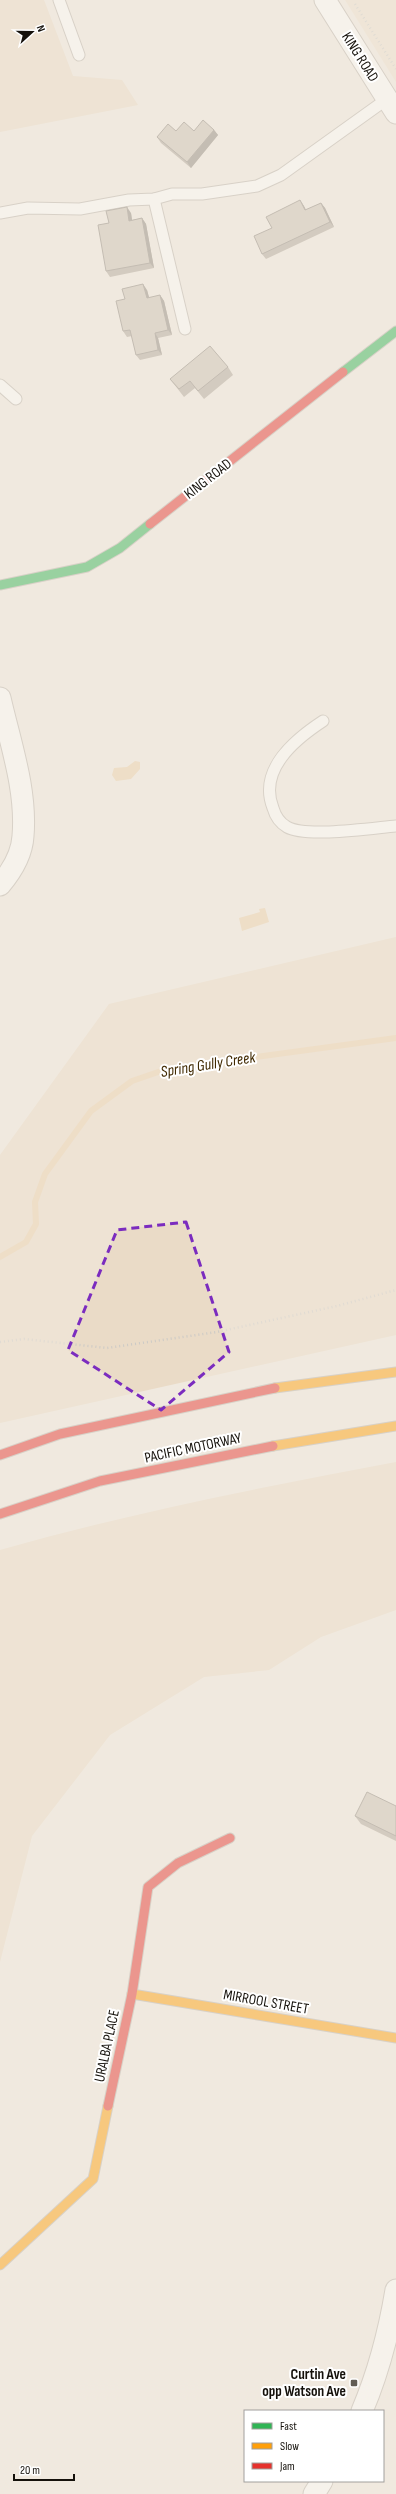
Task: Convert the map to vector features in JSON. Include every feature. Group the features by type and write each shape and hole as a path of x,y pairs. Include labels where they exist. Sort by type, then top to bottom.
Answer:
{"main road":[{"name":"KING ROAD","path":"0,585 87,567 120,548 396,331"},
{"path":"0,1455 60,1434 255,1391 396,1372"},
{"name":"PACIFIC MOTORWAY","path":"0,1514 100,1481 254,1449 396,1426"},
{"name":"URALBA PLACE","path":"0,2265 93,2179 132,1994 148,1887 178,1863 230,1838"},
{"name":"MIRROOL STREET","path":"132,1994 396,2038"}],"street":[{"name":"KING ROAD","path":"325,0 391,106"},
{"path":"0,698 23,801 23,838 12,871 0,885"},
{"path":"362,2410 374,2383 389,2335 396,2290"}],"lane":[{"path":"59,0 79,55"},
{"path":"0,213 28,208 80,209 129,200 154,199 172,194 202,194 238,189 268,182 391,106"},
{"path":"154,199 184,329"},
{"path":"0,385 16,400"},
{"path":"323,721 296,742 272,772 268,785 270,800 276,817 287,828 308,831 396,826"}],"path":[{"path":"355,4 396,69"},
{"path":"0,1342 24,1339 107,1348 217,1332 337,1306 396,1290"}],"highlighted area":[{"path":"186,1222 229,1352 161,1410 68,1350 117,1230"}],"shaded area":[{"path":"0,0 44,0 73,76 122,80 138,105 0,132"},
{"path":"345,0 396,0 396,82"},
{"path":"135,761 140,762 140,769 131,779 116,781 112,775 114,768 127,767"},
{"path":"265,908 269,922 242,931 239,918 260,912 259,909"},
{"path":"396,937 396,1335 0,1423 0,1155 109,1004"},
{"path":"396,1462 396,1610 321,1637 269,1670 204,1677 110,1735 32,1836 0,1962 0,1550 147,1512"}],"building":[{"path":"203,120 214,130 187,162 157,137 168,124 176,131 184,122 194,131"},
{"path":"300,200 305,210 321,203 330,222 262,254 254,236 272,228 266,217"},
{"path":"127,207 129,221 142,218 150,263 106,271 98,225 109,223 106,211"},
{"path":"143,284 147,298 160,295 168,330 155,333 158,350 136,355 130,330 123,331 116,301 125,299 122,289"},
{"path":"210,346 228,367 198,391 190,381 179,389 170,379"},
{"path":"367,1792 396,1806 396,1836 355,1816"}],"waterway":[{"name":"Spring Gully Creek","path":"0,1257 26,1242 36,1224 35,1202 45,1174 91,1111 132,1081 167,1069 396,1038"}],"traffic: fast":[{"path":"343,372 396,331"},
{"path":"0,585 87,567 120,548 150,524"}],"traffic: slow":[{"path":"275,1388 396,1372"},
{"path":"273,1446 396,1426"},
{"path":"132,1994 396,2038"},
{"path":"0,2265 93,2179 108,2106"}],"traffic: jam":[{"path":"150,524 343,372"},
{"path":"0,1455 60,1434 275,1388"},
{"path":"0,1514 100,1481 273,1446"},
{"path":"108,2106 132,1994 148,1887 178,1863 230,1838"}],"place":[{"name":"Curtin Ave opp Watson Ave","path":"354,2383"}]}
